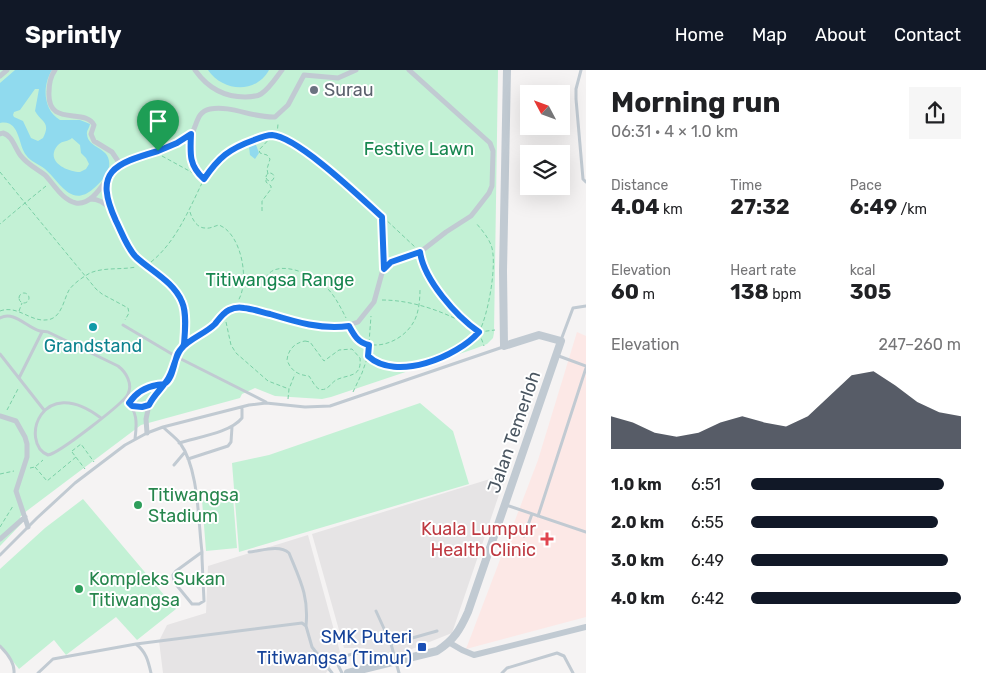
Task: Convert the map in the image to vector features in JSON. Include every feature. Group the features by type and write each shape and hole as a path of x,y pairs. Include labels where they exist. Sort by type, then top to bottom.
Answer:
{"street":[{"path":"0,76 7,70"},
{"path":"55,70 51,76 49,91 50,102 54,108 64,116 82,117 92,121 94,125 91,134 92,139 112,152 120,164"},
{"path":"195,70 218,92 227,96 237,97 251,97 261,94 282,70"},
{"path":"0,134 8,135 25,161 44,175 64,196 79,203 89,199 103,186 120,164 169,147 191,134 200,115 212,109 271,117 277,115 288,104 304,72 338,78 356,70"},
{"path":"183,346 208,330 226,312 244,308 312,326 349,326 358,322 372,304 384,269 391,262 420,252 470,216 491,189 492,146 409,70"},
{"path":"507,70 502,271 504,346 539,335 561,340"},
{"path":"89,199 99,200 110,208 132,252 164,279 182,300 185,322 183,346 165,384 154,395 149,405 146,418 147,433"},
{"name":"Jalan Temerloh","path":"450,643 461,628 468,612 561,340"},
{"path":"2,417 16,421 27,444 27,457 16,491 28,527"},
{"path":"0,539 25,517"},
{"path":"348,673 363,671 383,664 437,651 450,643 474,654 586,627"}],"lane":[{"path":"581,70 576,90 576,99 583,179 586,182"},
{"path":"561,340 573,308 586,306"},
{"path":"0,318 11,316 42,332 48,332 122,370 128,378 130,389 124,400 55,454 48,455 42,451 36,438 36,428 44,410 53,404 72,402 84,407 100,418"},
{"path":"124,324 177,357 266,403"},
{"path":"20,380 42,332"},
{"path":"0,555 75,482 125,445 147,433 163,427 266,403 305,407 330,406 504,346"},
{"path":"0,354 44,410"},
{"path":"538,516 586,367 556,355"},
{"path":"124,400 129,403 136,416 135,440"},
{"path":"179,442 232,427 242,418 243,412 241,408"},
{"path":"163,427 179,442 188,459 194,482 202,552 204,601 199,604 192,604 174,582 173,575 202,552"},
{"path":"188,459 228,446 231,442 232,427"},
{"path":"174,466 184,452"},
{"path":"505,505 586,532"},
{"path":"524,536 532,514"},
{"path":"249,552 275,548 285,549 289,553 305,593 308,611 306,626 312,646 332,673"},
{"path":"376,611 391,644 399,673"},
{"path":"38,673 53,659 136,644 296,622 306,626"},
{"path":"391,644 437,631"},
{"path":"136,644 147,657 151,673"},
{"path":"0,646 15,668 14,673"},
{"path":"502,673 507,668 556,653 564,656 573,673"},
{"path":"342,673 338,666 340,660 345,656 353,654 372,655 383,664"}],"path":[{"path":"277,115 277,136"},
{"path":"191,134 192,164 197,173 204,179"},
{"path":"262,212 261,204 271,188 266,182 270,160 267,155 260,153 260,147 273,135"},
{"path":"0,311 9,309 39,321 54,318 58,314 70,289 85,276 96,271 146,265 160,254 189,211 204,179 229,151 260,137 273,135 311,156 420,252 425,268 437,288 455,311 471,327"},
{"path":"160,155 204,179"},
{"path":"0,172 85,276 102,294 128,308 129,313 124,324"},
{"path":"266,179 270,181 274,178 273,174 268,174"},
{"path":"0,224 51,182"},
{"path":"189,211 195,222 202,227 218,225 227,230 238,249 242,266 243,290 239,300 226,312 230,345 236,354 268,381 289,390"},
{"path":"368,356 384,366 410,367 436,360 458,350 470,342 479,332 485,317 491,290 492,248 470,216"},
{"path":"382,217 384,269"},
{"path":"264,284 267,275 278,268 290,269 311,276 323,284 336,300 356,338 369,345 387,344 404,334 413,324 419,304 420,288"},
{"path":"352,392 368,356 372,304 387,300 419,304 435,310 479,332 485,348"},
{"path":"19,312 23,303"},
{"path":"479,332 498,330"},
{"path":"302,342 310,342 324,361 339,350 346,348 352,349 360,358 360,364 355,374 336,380 324,390 317,388 309,376 296,373 288,364 287,357 293,346 302,342"},
{"path":"410,367 411,371"},
{"path":"288,400 289,390 296,373"},
{"path":"2,417 20,380"},
{"path":"129,403 138,393 150,387 165,384"},
{"path":"86,469 72,451 81,444 95,463"},
{"path":"35,467 47,481 76,457"},
{"path":"0,527 13,506 21,504"}],"shaded area":[{"name":"Kuala Lumpur Health Clinic","path":"577,332 586,336 586,617 466,649 538,460"},
{"path":"506,474 452,633 387,659 364,648 344,648 312,534"},
{"path":"308,535 340,652 326,673 163,673 159,641 167,625 206,613 208,566"}],"green space":[{"path":"0,70 498,70 493,338 487,344 474,349 331,397 322,399 275,396 255,388 242,394 240,398 141,425 24,513 20,517 22,523 0,546"},
{"path":"420,403 453,431 469,484 239,552 232,463 269,455"},
{"path":"233,497 237,548 206,551 202,500"},
{"name":"Kompleks Sukan Titiwangsa","path":"83,499 176,609 137,640 116,617 66,655 54,640 19,669 0,645 0,569 45,528"}],"water":[{"path":"15,70 52,70 46,90 47,104 50,110 60,120 80,120 90,124 87,133 88,139 107,155 109,160 109,167 105,176 93,189 78,196 72,194 66,191 45,169 28,157 23,151 15,129 7,123 0,123 0,83","holes":["35,89 39,89 35,111 46,126 43,138 38,141 31,138 23,121 13,115 14,112 20,110","72,138 80,145 81,153 89,164 86,169 80,172 64,168 55,161 54,151 58,145"]},
{"path":"208,70 269,70 256,83 239,87 222,83"},
{"path":"255,142 259,153 255,159 250,155 249,147"}],"place":[{"name":"Surau","path":"314,90"},
{"name":"Grandstand","path":"93,327"},
{"name":"Titiwangsa Stadium","path":"138,505"},
{"name":"Kuala Lumpur Health Clinic","path":"547,539"},
{"name":"Kompleks Sukan Titiwangsa","path":"79,589"},
{"name":"SMK Puteri Titiwangsa (Timur)","path":"422,647"}],"route":[{"path":"158,151 120,164 108,180 106,188 106,196 110,208 132,252 176,291 182,300 184,308 183,346 179,351 168,380 165,384 158,384 138,393 129,403 132,406 142,407 149,405 154,395 165,384 168,380 177,357 179,351 182,348 183,346 208,330 228,310 238,308 251,309 312,326 349,326 356,338 369,345 368,356 384,366 410,367 436,360 458,350 470,342 479,332 471,327 443,297 425,268 420,252 391,262 384,269 382,217 327,168 295,145 273,135 260,137 229,151 204,179 197,173 192,164 191,134 177,143 158,151"}],"park label":[{"name":"Festive Lawn","path":"419,149"},
{"name":"Titiwangsa Range","path":"280,280"}]}
